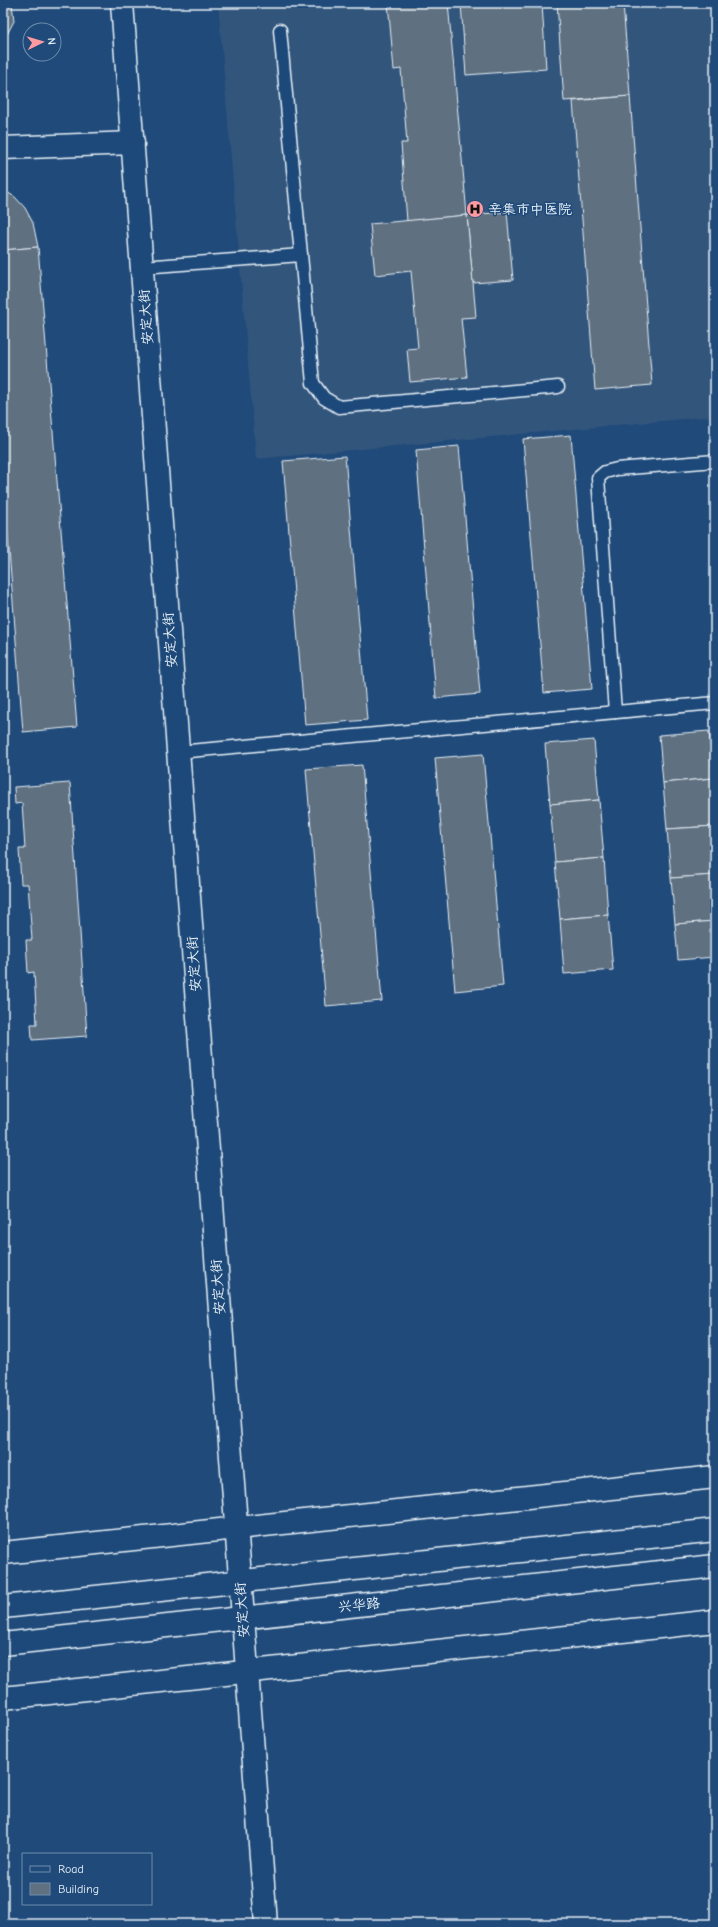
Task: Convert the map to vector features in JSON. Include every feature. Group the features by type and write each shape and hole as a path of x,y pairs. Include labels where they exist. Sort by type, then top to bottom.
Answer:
{"street":[{"name":"安定大街","path":"122,3 266,1924"},
{"path":"3,148 133,144"},
{"path":"3,1553 715,1477"},
{"path":"3,1607 715,1530"},
{"name":"兴华路","path":"3,1644 715,1566"},
{"path":"3,1698 715,1621"}],"lane":[{"path":"280,30 313,383 324,398 339,407 558,387"},
{"path":"142,267 301,255"},
{"path":"615,712 598,478 605,472 617,469 715,461"},
{"path":"178,752 715,703"}],"shaded area":[{"name":"辛集市中医院","path":"218,3 715,3 715,416 256,459"}],"building":[{"path":"3,3 12,3 14,21 3,42"},
{"path":"388,3 448,3 467,215 407,221 401,143 407,143 401,69 394,70"},
{"path":"461,3 542,3 546,69 466,75"},
{"path":"557,3 623,3 630,96 564,101"},
{"path":"630,96 652,385 595,390 573,101"},
{"path":"3,190 15,197 25,208 33,223 38,247 3,250"},
{"path":"507,212 513,280 473,283 467,215"},
{"path":"467,215 476,317 461,318 467,377 410,382 407,349 418,348 411,271 375,275 370,224"},
{"path":"38,247 77,727 23,732 3,472 3,250"},
{"path":"571,435 592,689 544,693 523,439"},
{"path":"459,446 480,694 436,698 416,450"},
{"path":"345,456 367,720 305,725 283,461"},
{"path":"709,731 713,778 663,783 659,735"},
{"path":"594,740 599,800 550,804 545,744"},
{"path":"483,754 503,986 455,991 435,758"},
{"path":"362,765 382,1001 326,1006 306,769"},
{"path":"713,778 715,826 667,829 663,783"},
{"path":"70,783 87,1036 32,1040 31,1024 37,1024 34,972 28,973 26,940 32,940 28,884 21,884 19,849 25,849 22,803 15,804 14,787"},
{"path":"599,800 604,858 555,862 550,804"},
{"path":"715,826 715,875 671,878 667,829"},
{"path":"604,858 608,915 560,919 555,862"},
{"path":"715,875 715,921 675,924 671,878"},
{"path":"608,915 613,970 564,974 560,919"},
{"path":"715,921 715,957 678,960 675,924"}],"place":[{"name":"辛集市中医院","path":"475,209"}]}
